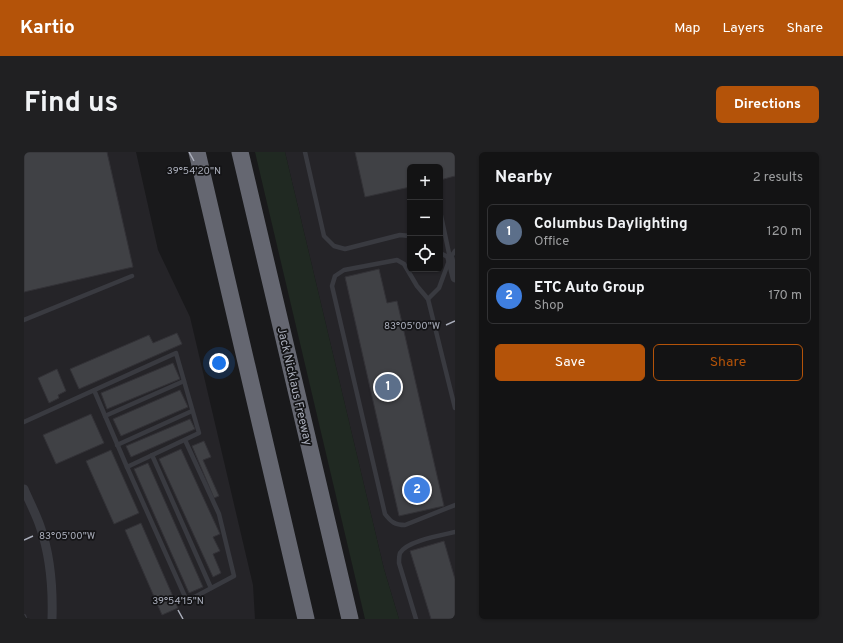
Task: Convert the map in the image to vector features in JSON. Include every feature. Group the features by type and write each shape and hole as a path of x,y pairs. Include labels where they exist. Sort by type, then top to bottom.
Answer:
{"highway":[{"path":"198,152 271,474 306,619"},
{"name":"Jack Nicklaus Freeway","path":"240,152 350,619"},
{"path":"271,474 295,619"}],"street":[{"path":"453,255 455,278"},
{"path":"24,489 40,525 46,545 53,590 52,619"}],"lane":[{"path":"305,152 324,236 334,246 345,249 400,235 407,236"},
{"path":"428,299 440,288 453,255 443,221"},
{"path":"443,253 453,255"},
{"path":"455,408 428,299 417,286 404,264 397,260 344,270 335,276 332,286 385,514 390,521 397,525 405,525 455,505"},
{"path":"24,320 132,276"},
{"path":"24,422 176,353 199,433 127,467"},
{"path":"105,416 184,380"},
{"path":"94,390 187,601 234,576 219,514 185,440"},
{"path":"117,445 192,411"},
{"path":"152,456 211,588"},
{"path":"416,619 399,563 400,553 406,547 414,543 455,532"}],"shaded area":[{"path":"24,152 136,152 158,250 190,317 253,585 255,619 24,619"},
{"path":"255,152 285,152 384,569 399,619 365,619"},
{"path":"285,152 455,152 455,619 399,619 384,569"}],"building":[{"path":"24,152 107,152 133,267 24,292"},
{"path":"355,152 455,152 455,176 443,179 443,164 407,164 407,188 365,197"},
{"path":"379,269 387,303 397,301 444,506 399,516 345,277"},
{"path":"177,333 182,344 79,389 70,369 149,335 153,343"},
{"path":"173,363 180,379 107,409 101,393"},
{"path":"57,369 66,391 58,395 59,398 49,403 38,378"},
{"path":"180,390 188,407 121,436 113,419"},
{"path":"91,414 104,443 56,464 43,435"},
{"path":"190,419 195,429 131,457 126,446"},
{"path":"204,441 211,457 203,460 219,496 214,498 192,446"},
{"path":"181,449 220,534 213,537 220,551 213,554 221,573 213,577 159,459"},
{"path":"111,450 139,513 114,524 86,461"},
{"path":"148,463 203,587 189,593 134,469"},
{"path":"141,523 178,608 162,615 125,530"},
{"path":"444,541 455,579 455,619 431,619 410,551"}],"place":[{"name":"Columbus Daylighting","path":"388,387"},
{"name":"ETC Auto Group","path":"417,490"}]}
